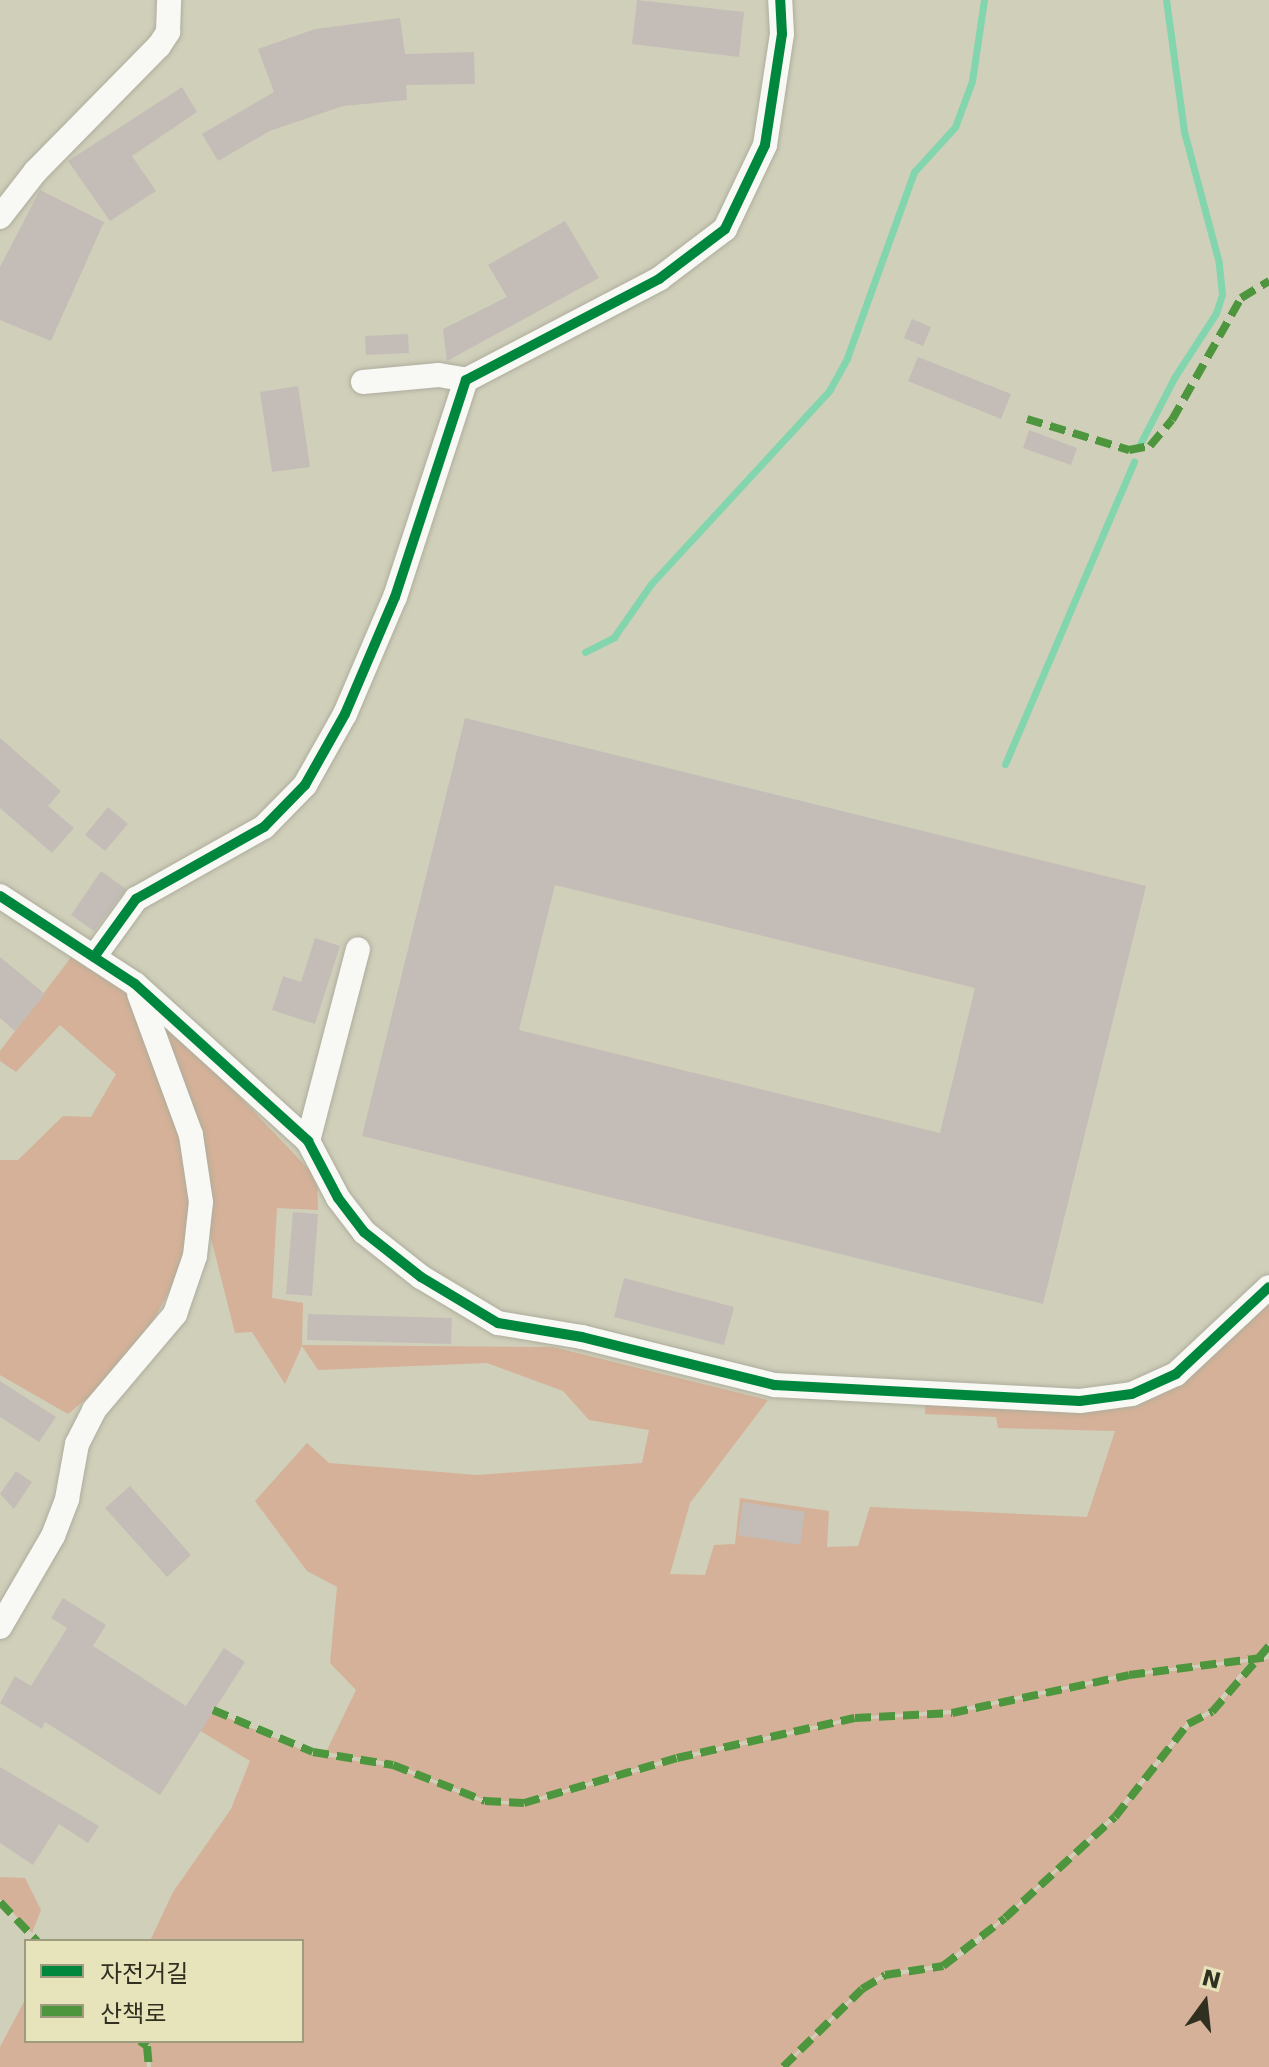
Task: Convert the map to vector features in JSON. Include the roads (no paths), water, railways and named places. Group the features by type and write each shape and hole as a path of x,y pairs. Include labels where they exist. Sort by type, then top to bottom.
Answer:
{"street":[{"path":"0,217 35,172 159,46 168,32 169,0"},
{"path":"363,382 439,375 466,380 659,279 698,254 725,229 765,145 782,34 780,0"},
{"path":"94,957 136,899 264,827 305,785 345,714 395,597 466,380"},
{"path":"0,896 135,984 308,1141 338,1198 364,1232 471,1309 498,1323 582,1337 774,1385 1057,1400 1132,1394 1195,1360 1269,1287"},
{"path":"308,1141 358,949"},
{"path":"0,1627 53,1536 67,1499 77,1444 94,1410 175,1314 195,1256 201,1202 191,1135 135,984"}],"waterway":[{"path":"585,652 614,637 651,584 829,391 847,358 914,172 955,127 972,81 984,0"},
{"path":"1140,444 1174,378 1216,313 1222,294 1219,263 1184,131 1166,0"},
{"path":"1005,764 1134,461"}]}
